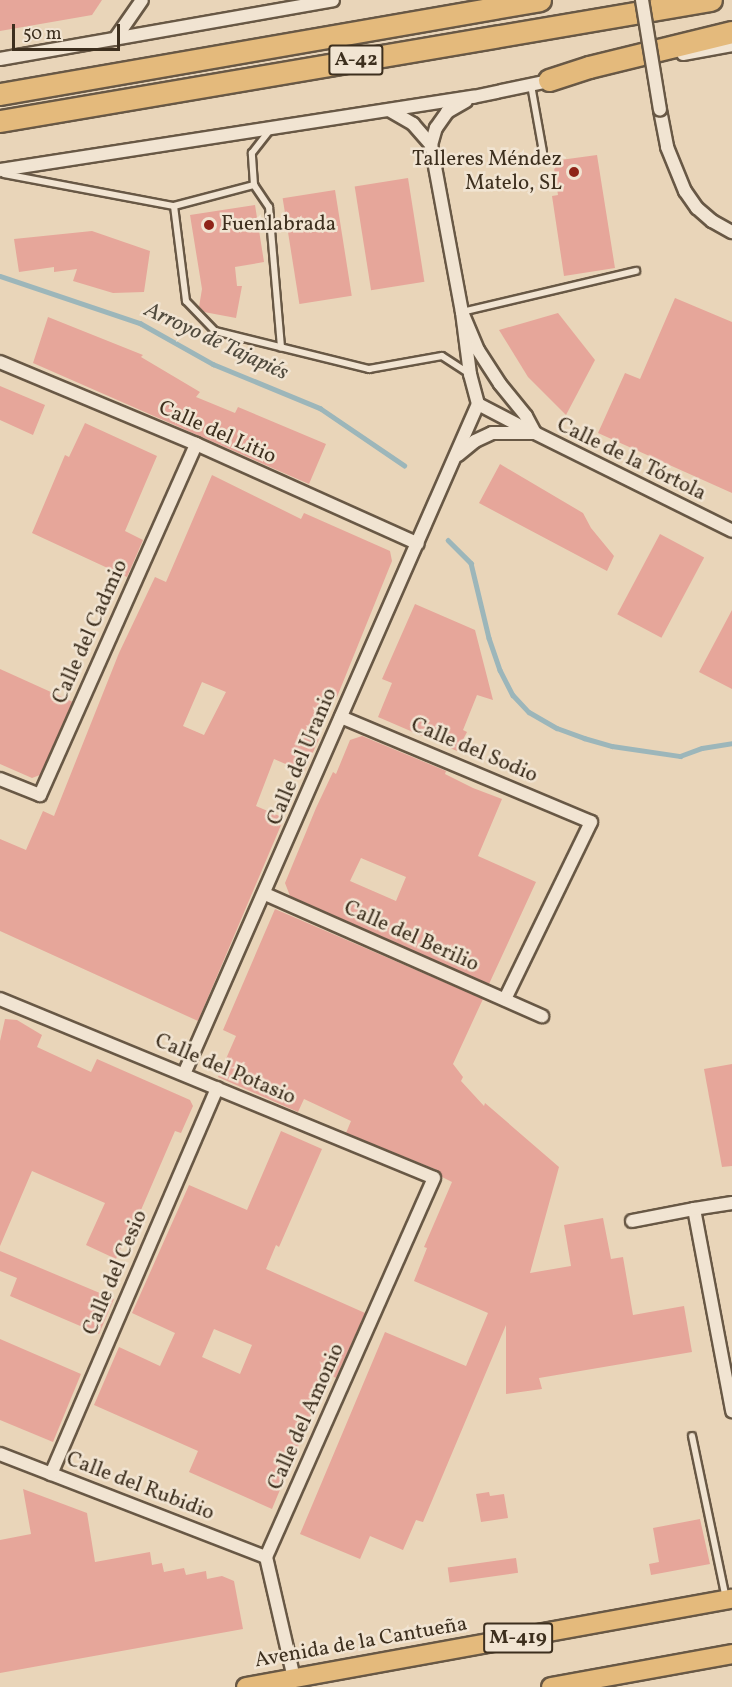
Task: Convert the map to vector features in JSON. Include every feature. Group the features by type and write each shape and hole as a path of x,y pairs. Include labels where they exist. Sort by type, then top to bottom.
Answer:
{"highway":[{"name":"A-42","path":"0,94 540,0"},
{"name":"A-42","path":"0,121 711,0"},
{"path":"540,83 589,67 732,32"}],"main road":[{"name":"Avenida de la Cantueña","path":"246,1687 729,1599"},
{"name":"M-419","path":"551,1687 732,1654"}],"street":[{"path":"115,39 142,0"},
{"path":"0,59 333,0"},
{"path":"642,0 667,147 685,191 705,214 732,232"},
{"path":"0,171 473,97 732,45"},
{"path":"431,145 436,128 447,112 473,97"},
{"path":"389,110 413,124 431,145"},
{"name":"Calle de la Tórtola","path":"431,145 462,312 478,350 500,384 526,416 535,433 732,531"},
{"path":"462,312 470,374 478,404 535,433"},
{"name":"Calle del Litio","path":"0,362 196,444 418,544"},
{"name":"Calle del Uranio","path":"184,1074 265,894 478,404"},
{"path":"457,456 475,441 492,433 535,433"},
{"name":"Calle del Cadmio","path":"0,778 40,795 196,444"},
{"name":"Calle del Sodio","path":"341,717 591,822 505,999"},
{"name":"Calle del Berilio","path":"265,894 542,1016"},
{"name":"Calle del Potasio","path":"0,999 434,1178"},
{"name":"Calle del Cesio","path":"51,1474 217,1088"},
{"name":"Calle del Amonio","path":"266,1557 434,1178"},
{"path":"632,1221 732,1203"},
{"path":"694,1209 732,1411"},
{"name":"Calle del Rubidio","path":"0,1454 266,1557"},
{"path":"266,1557 294,1678"}],"lane":[{"path":"540,83 543,152"},
{"path":"271,129 252,153 254,185 269,207 281,346"},
{"path":"0,171 174,206 254,185"},
{"path":"174,206 186,301 215,331 369,369 442,356 470,374"},
{"path":"462,312 636,271"},
{"path":"692,1436 729,1599"}],"building":[{"path":"0,0 102,0 92,15 0,31"},
{"path":"597,155 615,268 564,276 552,196 558,195 553,161"},
{"path":"408,178 424,282 371,290 355,186"},
{"path":"335,190 352,296 299,304 283,198"},
{"path":"255,205 264,262 235,267 237,286 242,286 236,318 204,312 199,307 202,289 190,215"},
{"path":"92,231 150,251 144,292 113,293 73,281 77,269 54,272 54,267 19,272 14,239"},
{"path":"675,298 732,322 732,493 598,433 625,373 640,379"},
{"path":"558,313 595,360 566,415 528,377 499,330"},
{"path":"48,317 143,355 141,357 200,392 196,397 235,413 238,407 326,444 309,484 33,363"},
{"path":"0,386 45,405 33,435 0,420"},
{"path":"85,423 157,456 125,531 143,540 127,577 32,533 65,455 69,457"},
{"path":"500,464 583,513 591,528 614,556 607,571 479,503"},
{"path":"212,475 301,519 304,513 390,551 392,561 337,697 330,694 311,733 320,737 304,772 274,759 256,806 284,818 198,1021 0,931 0,839 26,850 43,811 54,816 119,653 155,577 166,582","holes":["202,682 226,692 204,735 183,726"]},
{"path":"660,534 704,557 661,638 617,614"},
{"path":"415,604 475,630 493,700 477,695 463,730 467,732 457,751 378,717 392,683 382,679"},
{"path":"732,610 732,689 699,672"},
{"path":"0,669 73,702 40,775 32,778 0,764"},
{"path":"362,736 446,771 445,774 473,788 502,799 478,856 536,882 489,984 290,896 285,883 316,808 333,772 336,774 350,740","holes":["361,858 406,877 396,901 350,881"]},
{"path":"275,909 483,999 453,1064 463,1077 461,1081 484,1106 485,1103 559,1167 530,1273 571,1266 564,1225 603,1218 611,1259 623,1257 633,1315 684,1306 692,1352 539,1378 542,1389 506,1394 506,1325 423,1522 416,1520 403,1550 370,1536 360,1559 300,1534 385,1332 466,1366 488,1313 414,1281 427,1248 424,1247 452,1182 442,1177 437,1170 346,1133 351,1121 304,1099 298,1112 218,1077 236,1036 223,1030"},
{"path":"5,1019 17,1020 42,1035 37,1047 91,1072 97,1059 190,1100 193,1106 181,1133 175,1131 138,1217 135,1216 116,1259 86,1245 105,1203 32,1171 0,1246 0,1041"},
{"path":"732,1064 732,1166 722,1167 704,1069"},
{"path":"281,1131 322,1149 279,1247 276,1245 266,1269 365,1313 336,1378 328,1374 272,1509 189,1472 198,1451 94,1405 119,1347 160,1366 175,1333 132,1313 189,1185 247,1210","holes":["214,1329 252,1345 240,1374 202,1357"]},
{"path":"0,1251 114,1299 99,1334 10,1296 17,1278 0,1271"},
{"path":"0,1339 81,1374 53,1442 0,1420"},
{"path":"23,1489 87,1513 95,1562 150,1552 152,1565 162,1563 164,1572 184,1568 186,1575 206,1571 207,1579 222,1576 234,1581 243,1629 0,1673 0,1540 31,1534"},
{"path":"489,1492 490,1496 504,1494 508,1518 481,1522 476,1494"},
{"path":"700,1519 710,1564 651,1575 649,1564 659,1562 653,1528"},
{"path":"516,1558 518,1573 450,1582 448,1568"}],"waterway":[{"name":"Arroyo de Tajapiés","path":"0,276 140,323 213,364 320,408 404,465"},
{"name":"Arroyo de Tajapiés","path":"448,540 471,563 489,638 500,670 513,695 529,712 557,728 612,746 680,756 702,748 732,743"}],"place":[{"name":"Talleres Méndez Matelo, SL","path":"574,172"},
{"name":"Fuenlabrada","path":"209,225"}]}
